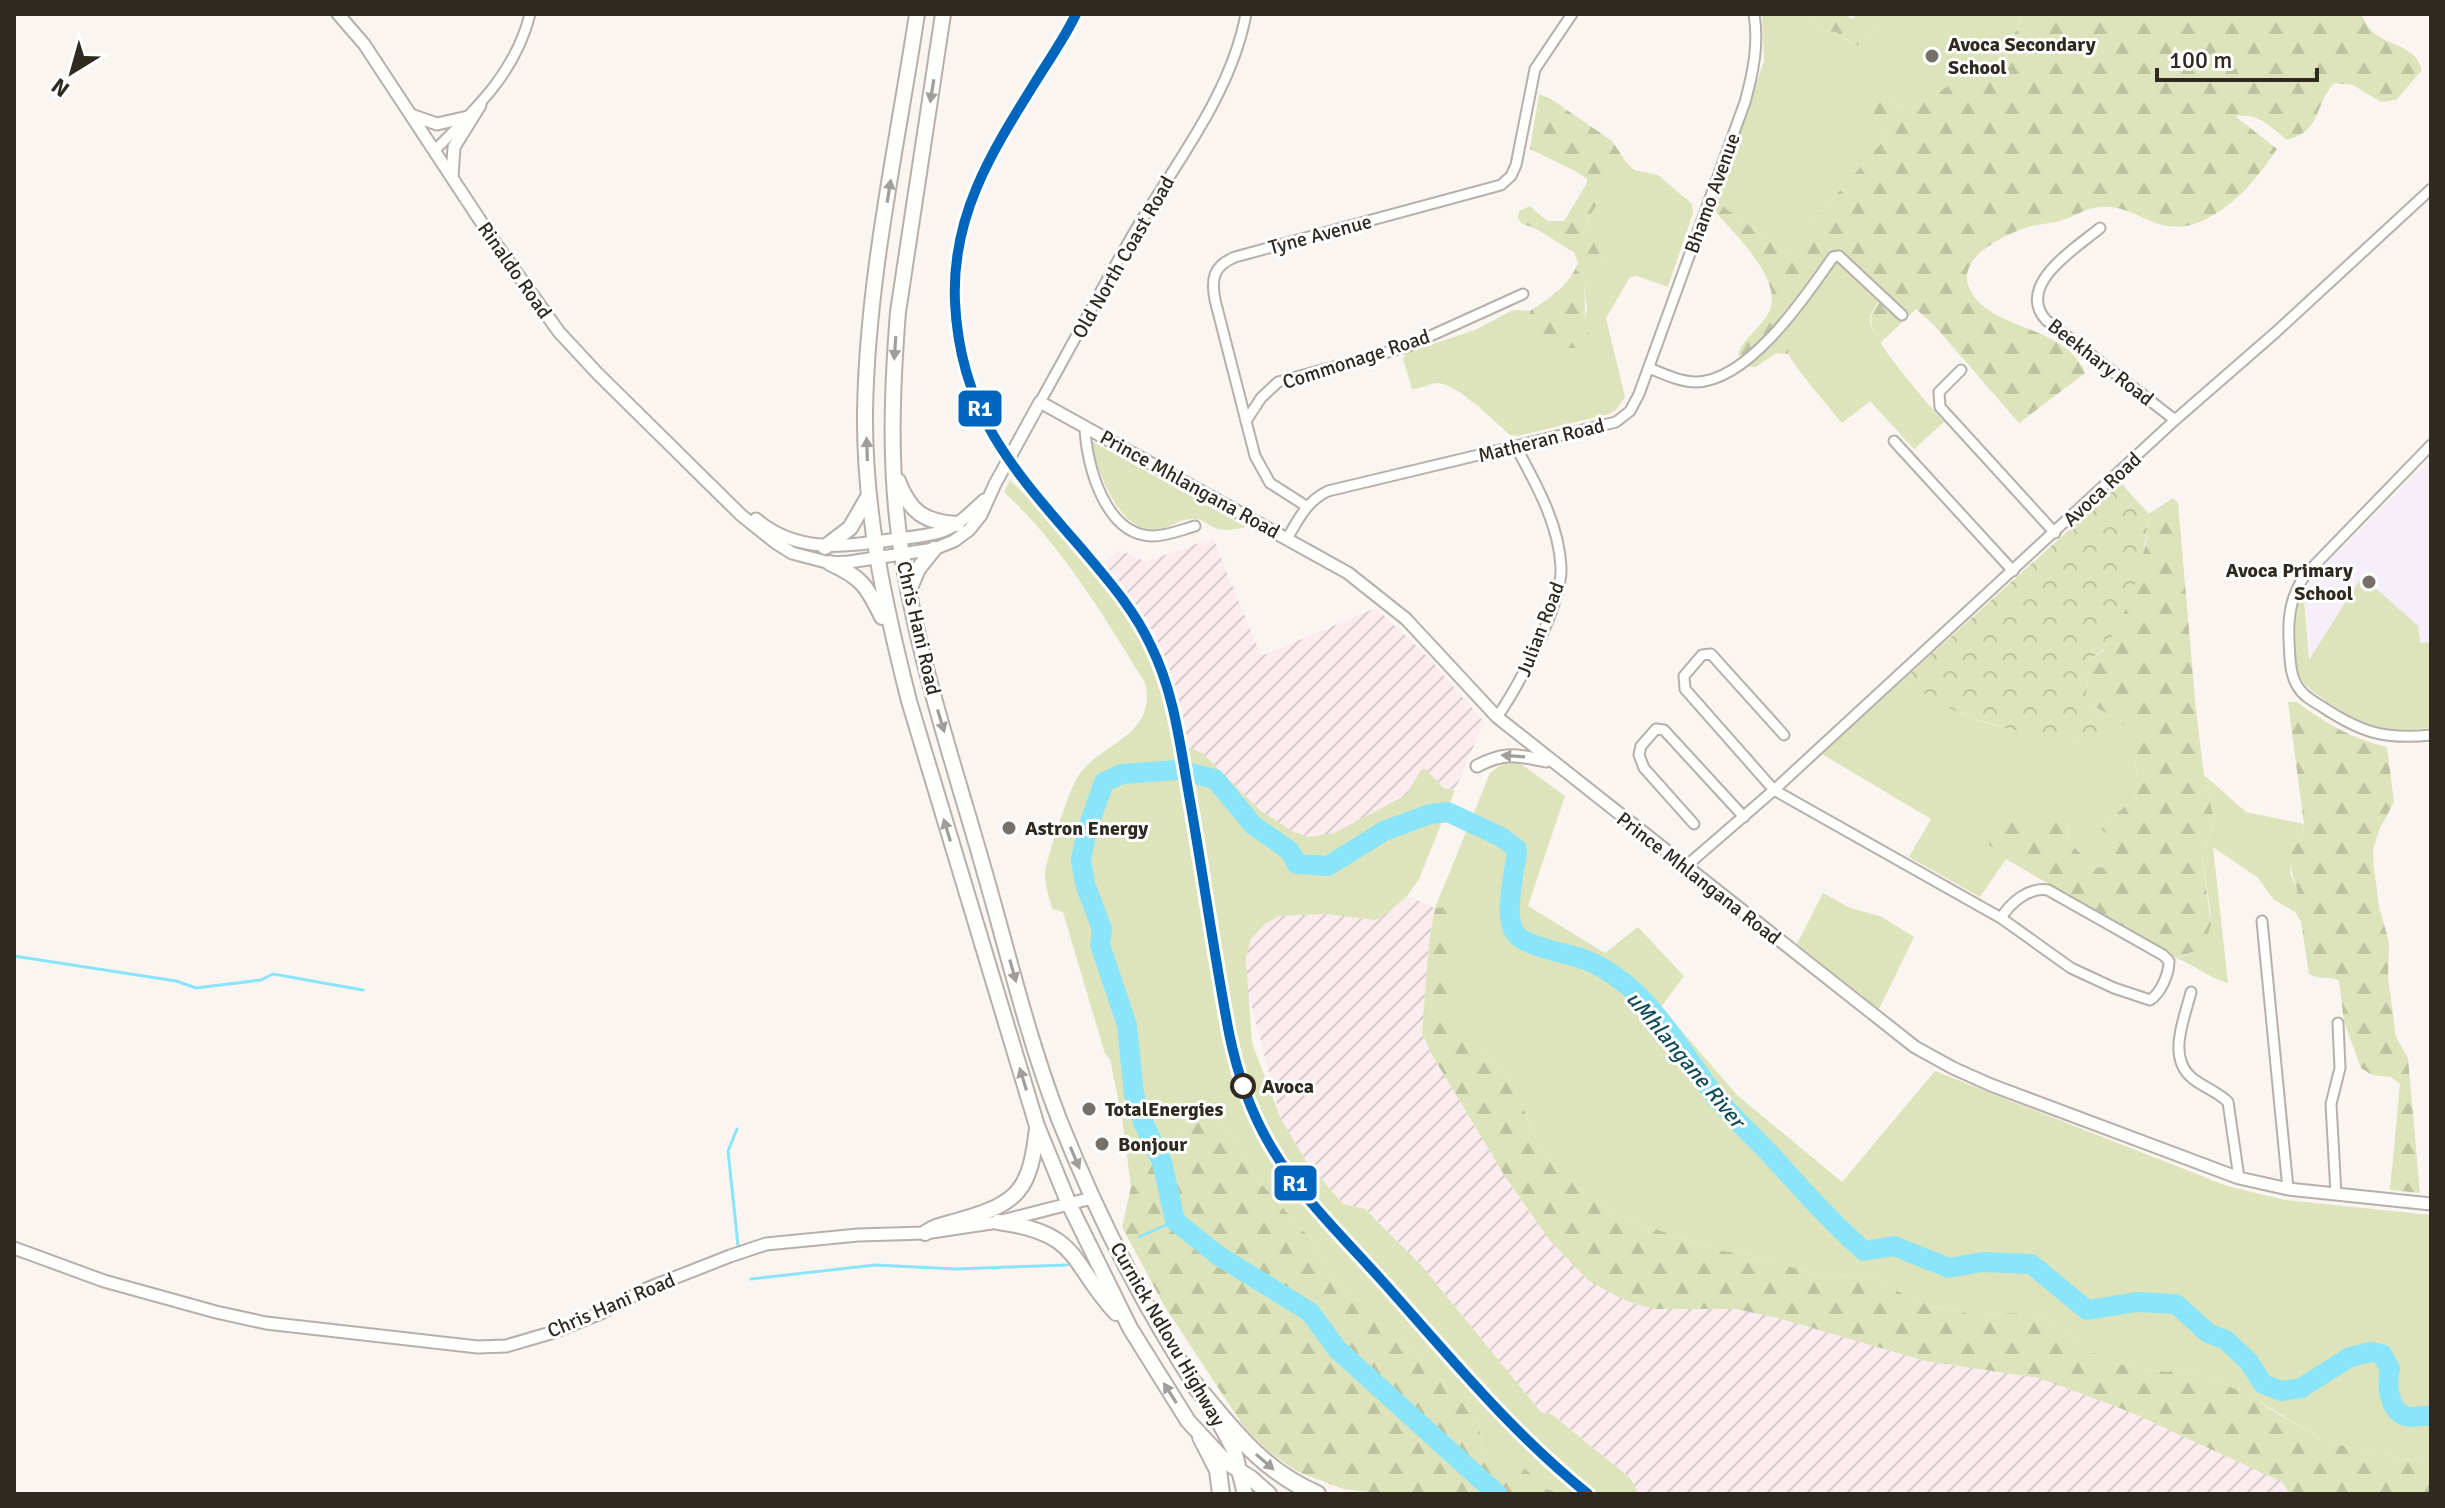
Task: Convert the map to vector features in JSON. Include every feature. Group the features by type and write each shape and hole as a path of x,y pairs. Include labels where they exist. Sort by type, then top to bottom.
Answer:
{"highway":[{"path":"1194,1384 1261,1460 1280,1475 1317,1494"},
{"path":"1201,1437 1218,1470 1221,1494"}],"main road":[{"name":"Chris Hani Road","path":"917,14 873,297 865,415 874,549 909,701 1037,1126 1069,1204"},
{"name":"Chris Hani Road","path":"943,14 898,312 892,393 894,469 901,546 908,591 937,709 1031,1032 1058,1116 1092,1198"},
{"path":"894,469 901,489 915,510 938,523 957,524"},
{"path":"825,547 850,528 870,493"},
{"path":"908,591 918,569 934,549"},
{"path":"830,563 851,573 868,589 894,643"},
{"path":"925,1233 937,1225 995,1210 1010,1200 1022,1188 1029,1173 1037,1126"},
{"name":"Curnick Ndlovu Highway","path":"1092,1198 1125,1267 1226,1433 1245,1494"},
{"name":"Curnick Ndlovu Highway","path":"1069,1204 1130,1328 1188,1421 1226,1462 1269,1494"},
{"path":"998,1222 1032,1228 1061,1242 1082,1264 1102,1298 1130,1328"}],"street":[{"name":"Rinaldo Road","path":"338,14 364,44 517,275 559,332 597,373 741,515 776,543 792,553 830,563 874,549"},
{"path":"453,179 454,147 480,105 512,63 530,14"},
{"name":"Old North Coast Road","path":"901,546 934,549 954,541 969,530 981,515 1020,437 1226,76 1246,14"},
{"name":"Bhamo Avenue","path":"1649,368 1750,83 1757,32 1754,14"},
{"name":"Tyne Avenue","path":"1306,506 1282,492 1262,473 1215,300 1212,285 1216,269 1235,257 1501,185 1511,176 1516,165 1535,69 1568,15"},
{"path":"434,151 480,105"},
{"path":"410,115 437,124 468,117"},
{"name":"Avoca Road","path":"1685,867 1774,790 2431,189"},
{"name":"Beekhary Road","path":"2100,228 2041,282 2037,294 2038,308 2046,320 2175,420"},
{"path":"1649,368 1684,381 1703,382 1752,357 1800,304 1833,257 1839,256 1902,315"},
{"name":"Commonage Road","path":"1246,421 1261,398 1278,382 1406,347 1523,294"},
{"name":"Matheran Road","path":"1306,506 1328,491 1616,422 1635,403 1649,368"},
{"path":"1961,370 1939,392 1940,407 2055,533"},
{"name":"Prince Mhlangana Road","path":"1040,402 1348,573 1406,619 1497,717 1915,1047 1953,1068 2239,1178 2288,1189 2431,1204"},
{"path":"1085,427 1086,453 1104,499 1120,524 1136,533 1151,536 1195,526"},
{"path":"1894,441 2013,571"},
{"path":"2431,445 2305,575 2292,599 2289,617 2293,677 2305,695 2336,716 2375,735 2402,738 2431,735"},
{"name":"Julian Road","path":"1497,717 1518,686 1561,580 1560,556 1551,519 1516,447"},
{"name":"Old North Coast Road","path":"901,546 957,524 989,496"},
{"name":"Rinaldo Road","path":"726,498 791,540 825,547 874,549 901,546"},
{"path":"1288,537 1306,506"},
{"path":"1784,735 1711,654 1702,655 1684,676 1685,689 1774,790 2001,918 2071,968 2147,999 2155,997 2168,974 2169,961 2163,955 2048,890 2038,889 2017,900 2001,918"},
{"path":"1694,824 1642,765 1641,746 1656,729 1664,730 1744,817"},
{"path":"1477,766 1498,755 1511,754 1551,761"},
{"path":"2262,921 2288,1189"},
{"path":"2191,992 2178,1048 2180,1061 2192,1078 2228,1102 2239,1178"},
{"path":"2336,1194 2331,1104 2340,1068 2338,1023"},
{"name":"Chris Hani Road","path":"14,1248 104,1281 266,1323 478,1347 506,1346 554,1332 603,1312 646,1289 766,1244 858,1235 925,1233 998,1222 1092,1198"}],"shaded area":[{"name":"Avoca Primary School","path":"2431,459 2431,686 2311,673 2303,587"},
{"path":"1213,538 1261,656 1376,608 1428,657 1484,722 1455,790 1444,788 1425,769 1421,770 1406,795 1334,833 1308,837 1292,831 1261,811 1202,753 1171,740 1170,718 1146,645 1127,613 1094,571 1120,550 1146,562"},
{"path":"1407,896 1435,908 1429,942 1422,1033 1432,1055 1506,1178 1551,1242 1589,1281 1626,1301 1654,1309 1735,1309 1778,1318 1925,1361 2039,1378 2130,1412 2283,1482 2288,1493 1638,1492 1630,1478 1554,1415 1541,1412 1421,1265 1366,1209 1343,1204 1305,1159 1281,1119 1247,988 1246,958 1251,939 1265,924 1279,916 1326,914 1375,920"}],"green space":[{"path":"1762,14 1806,14 1820,31 1836,32 1852,44 1866,40 1885,14 2022,14 2016,31 2005,47 1917,107 1898,105 1880,94 1869,103 1886,138 1785,253 1716,201 1764,61"},
{"path":"1806,14 1843,14 1852,19 1858,14 1885,14 1866,40 1856,46 1836,32 1820,31"},
{"path":"2022,14 2361,14 2378,36 2413,55 2422,70 2396,100 2381,102 2353,85 2334,83 2312,124 2298,136 2287,140 2257,119 2235,116 2277,149 2245,189 2226,207 2204,220 2174,227 2126,210 2099,207 2064,220 2020,230 1987,247 1971,264 1967,274 1968,284 1977,300 2006,320 2060,344 2075,357 2085,373 2019,423 1933,324 1916,309 1880,343 1871,321 1884,291 1844,254 1834,253 1806,285 1791,326 1788,354 1776,353 1756,367 1746,367 1738,354 1768,314 1772,301 1770,287 1755,258 1713,209 1716,201 1785,253 1886,138 1869,103 1880,94 1898,105 1917,107 2005,47 2016,31"},
{"path":"1539,94 1612,141 1626,162 1587,219 1596,247 1608,269 1601,278 1591,277 1584,285 1590,337 1582,348 1552,344 1529,326 1530,311 1564,285 1578,263 1574,252 1522,224 1518,218 1519,211 1530,206 1547,221 1564,221 1587,183 1587,179 1575,171 1530,149"},
{"path":"1626,162 1634,170 1658,175 1692,204 1693,213 1668,287 1637,276 1630,277 1606,318 1625,397 1616,410 1518,436 1510,435 1455,389 1437,383 1412,389 1403,359 1406,353 1475,330 1513,310 1530,311 1529,326 1584,324 1587,310 1584,285 1591,277 1608,269 1596,247 1587,219"},
{"path":"1834,253 1844,254 1884,291 1870,319 1872,327 1901,371 1944,422 1914,449 1870,401 1842,423 1788,353 1789,327 1799,298 1816,272"},
{"path":"1090,440 1246,527 1223,530 1196,519 1156,530 1143,528 1121,511 1112,497"},
{"path":"1010,480 1088,565 1123,610 1150,658 1160,684 1171,740 1202,753 1261,811 1292,831 1308,837 1334,833 1406,795 1421,770 1425,769 1444,788 1455,790 1419,879 1407,896 1389,912 1375,920 1326,914 1279,916 1265,924 1251,939 1246,958 1252,1043 1281,1119 1305,1159 1343,1204 1365,1209 1421,1265 1541,1412 1553,1415 1630,1478 1638,1492 1648,1494 1560,1494 1547,1489 1505,1457 1483,1453 1478,1422 1472,1412 1403,1341 1331,1274 1310,1238 1255,1177 1235,1140 1210,1115 1189,1124 1131,1187 1110,1059 1105,1054 1063,912 1052,909 1045,873 1077,778 1087,766 1135,727 1143,716 1147,701 1145,683 1063,558 1004,492"},
{"path":"2121,483 2149,514 2144,549 2129,601 2105,647 2082,669 2088,684 2086,695 2090,704 2104,718 2102,728 2095,737 2073,742 1971,718 1903,680"},
{"path":"2173,498 2178,503 2204,775 2214,819 2202,859 2211,924 2206,940 2198,950 2176,958 2006,859 1981,838 1983,826 1992,818 2065,819 2068,823 2067,839 2093,867 2109,868 2116,860 2113,843 2102,830 2103,825 2134,799 2138,788 2133,737 2120,721 2090,704 2086,695 2088,684 2082,669 2084,664 2103,651 2146,545 2149,514"},
{"path":"2362,576 2418,626 2420,643 2431,642 2431,728 2387,729 2363,722 2317,695 2301,678 2296,662 2296,621 2303,587 2309,660"},
{"path":"1903,680 1961,714 1989,724 2078,743 2104,718 2090,704 2120,721 2133,736 2138,788 2134,799 2103,825 2116,849 2116,860 2109,869 2093,867 2067,839 2068,823 1981,838 2006,859 1980,897 1909,857 1931,819 1822,754"},
{"path":"2288,702 2297,702 2351,735 2387,747 2394,802 2373,849 2374,868 2379,906 2389,943 2388,977 2396,1037 2408,1058 2420,1193 2390,1190 2400,1084 2391,1077 2372,1075 2361,1068 2344,1022 2339,980 2309,974 2301,922 2295,912 2297,889 2289,862 2291,851 2301,839 2304,824"},
{"path":"1518,762 1565,796 1528,906 1605,953 1638,927 1684,976 1661,1007 1737,1095 1842,1182 1935,1071 2227,1186 2285,1200 2431,1215 2431,1462 2327,1442 2256,1398 2180,1369 2167,1372 2118,1364 2095,1353 2047,1319 2033,1313 1970,1314 1938,1308 1911,1299 1869,1274 1838,1277 1810,1273 1763,1258 1719,1250 1643,1225 1614,1213 1563,1175 1538,1144 1513,1084 1483,1049 1450,1026 1450,1003 1435,908 1490,773 1503,763"},
{"path":"2204,775 2246,812 2304,824 2301,839 2291,851 2290,873 2297,889 2295,912 2274,900 2258,878 2213,847 2228,983 2176,958 2192,953 2211,916 2202,859 2214,819"},
{"path":"1823,893 1850,908 1880,916 1914,937 1879,1009 1797,944"},
{"path":"1450,907 1455,913 1451,1026 1483,1049 1513,1084 1538,1144 1563,1175 1614,1213 1719,1250 1763,1258 1810,1273 1838,1277 1869,1274 1911,1299 1938,1308 1970,1314 2033,1313 2047,1319 2095,1353 2118,1364 2167,1372 2180,1369 2256,1398 2327,1442 2431,1462 2431,1494 2290,1494 2282,1482 2130,1412 2039,1378 1925,1361 1778,1318 1735,1309 1654,1309 1626,1301 1589,1281 1551,1242 1506,1178 1422,1033 1429,942 1435,908"},
{"path":"1202,1114 1210,1115 1235,1140 1255,1177 1310,1238 1331,1274 1403,1341 1472,1412 1478,1422 1483,1453 1513,1458 1547,1489 1560,1494 1387,1494 1343,1489 1296,1471 1268,1451 1244,1427 1165,1307 1122,1227 1131,1187"}],"waterway":[{"name":"uMhlangane River","path":"1497,1494 1337,1349 1310,1312 1219,1256 1175,1221 1162,1162 1134,1094 1127,1025 1100,945 1102,929 1085,884 1081,860 1087,830 1104,782 1122,774 1177,770 1215,779 1253,825 1290,851 1297,864 1328,866 1384,831 1430,814 1448,812 1501,837 1517,849 1510,908 1513,930 1519,937 1598,966 1638,995 1722,1105 1864,1251 1894,1246 1949,1268 1982,1262 2031,1264 2087,1310 2137,1302 2176,1304 2208,1333 2226,1340 2249,1362 2263,1384 2281,1391 2301,1388 2350,1357 2371,1352 2382,1354 2390,1369 2388,1383 2394,1406 2411,1417 2431,1416"},
{"path":"14,956 176,981 196,988 261,980 273,974 363,990"},
{"path":"737,1129 728,1151 738,1245"},
{"path":"1139,1237 1175,1221"},
{"path":"751,1279 875,1265 956,1269 1067,1265"}],"transit line":[{"name":"R1","path":"1076,14 993,154 968,210 960,239 955,302 967,376 994,437 1033,492 1101,571 1137,619 1159,664 1179,738 1232,1048 1250,1105 1270,1145 1309,1200 1482,1394 1533,1446 1588,1494"}],"place":[{"name":"Avoca Secondary School","path":"1932,56"},
{"name":"Avoca Primary School","path":"2369,582"},
{"name":"Astron Energy","path":"1009,828"},
{"name":"Avoca","path":"1243,1086"},
{"name":"TotalEnergies","path":"1089,1109"},
{"name":"Bonjour","path":"1102,1144"}]}
